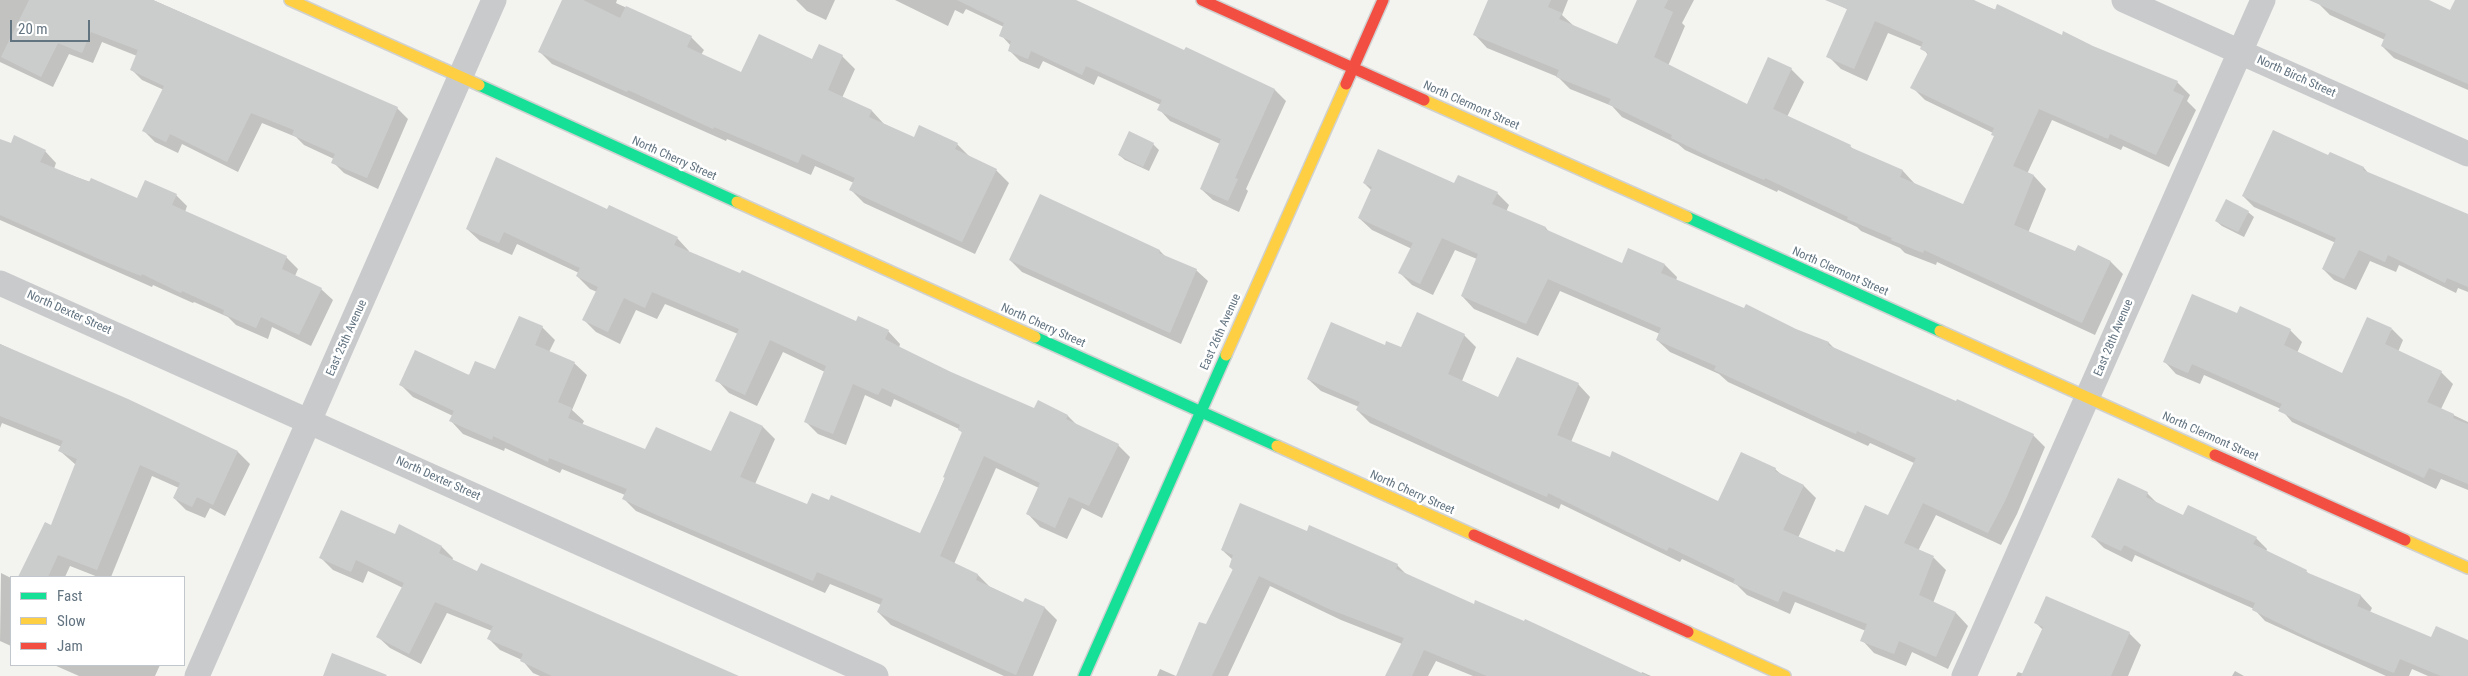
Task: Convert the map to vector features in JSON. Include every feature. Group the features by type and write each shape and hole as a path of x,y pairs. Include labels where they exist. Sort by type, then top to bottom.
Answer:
{"street":[{"name":"North Cherry Street","path":"290,0 1785,676"},
{"name":"East 25th Avenue","path":"197,676 494,0"},
{"name":"North Clermont Street","path":"1202,0 2468,568"},
{"name":"East 26th Avenue","path":"1084,676 1383,0"},
{"name":"North Birch Street","path":"2124,0 2468,154"},
{"name":"East 28th Avenue","path":"1964,676 2263,0"},
{"name":"North Dexter Street","path":"0,282 876,676"}],"building":[{"path":"29,0 153,0 398,107 367,178 331,163 335,154 292,135 294,130 251,113 227,162 170,134 166,142 142,131 164,86 130,70 138,50 91,32 82,53 58,43 41,77 1,57"},
{"path":"562,0 583,0 620,18 626,6 692,36 687,47 741,72 759,34 812,59 819,44 843,55 828,90 872,110 869,117 914,137 919,125 958,143 955,149 997,169 962,242 849,190 855,178 802,154 798,163 714,127 713,129 538,52"},
{"path":"957,0 1076,0 1184,50 1186,47 1275,89 1235,178 1238,179 1228,201 1200,189 1221,139 1157,110 1162,100 1086,66 1082,75 1031,51 1028,59 1008,51 1011,41 999,36 1004,23"},
{"path":"1488,0 1551,0 1548,7 1562,13 1559,19 1617,44 1637,0 1668,0 1664,8 1673,12 1654,57 1747,104 1768,57 1792,68 1773,109 1851,145 1850,147 1903,170 1900,177 1963,204 1994,136 1991,135 1994,128 1910,88 1928,53 1920,49 1923,42 1875,21 1854,69 1826,57 1847,9 1825,0 1974,0 1995,10 1997,4 2062,35 2063,31 2093,46 2178,81 2173,91 2184,96 2156,155 2110,134 2108,139 2039,109 2013,166 2034,175 2014,225 2075,251 2078,245 2111,261 2082,323 1924,250 1923,253 1891,240 1892,238 1847,219 1848,217 1765,178 1764,180 1708,156 1671,138 1672,135 1608,104 1611,99 1556,77 1559,70 1473,35"},
{"path":"2309,0 2429,0 2450,10 2455,0 2468,0 2468,84 2381,46 2386,34"},
{"path":"2273,130 2328,155 2330,152 2364,167 2363,170 2468,214 2468,287 2447,278 2445,283 2388,255 2385,262 2359,250 2344,279 2322,269 2336,238 2242,196"},
{"path":"1129,131 1154,143 1143,167 1118,155"},
{"path":"14,135 46,150 40,162 89,182 91,178 137,198 145,180 177,194 172,205 287,256 282,269 322,288 299,335 261,317 256,328 223,314 224,310 182,291 181,293 142,274 141,276 99,259 0,215 0,139 11,143"},
{"path":"1378,149 1454,183 1458,175 1498,192 1492,204 1622,263 1628,248 1665,264 1661,273 1744,308 1746,304 1796,329 1829,342 1828,345 1956,401 1957,399 2034,434 2005,501 1988,533 1923,503 1904,543 1934,556 1919,595 1956,612 1936,657 1899,641 1894,654 1860,641 1867,624 1783,591 1778,602 1733,583 1735,579 1669,547 1667,551 1548,493 1547,497 1516,484 1356,410 1360,402 1307,379 1331,322 1385,345 1386,341 1401,347 1417,312 1465,334 1448,374 1498,397 1517,357 1579,383 1557,435 1610,457 1612,451 1718,501 1741,452 1776,468 1775,471 1804,485 1783,530 1835,552 1836,549 1844,552 1865,505 1888,515 1916,458 1857,431 1856,434 1821,419 1714,370 1716,366 1656,340 1661,328 1548,279 1526,324 1461,296 1478,254 1442,238 1420,284 1398,273 1413,243 1358,218 1372,187 1363,183"},
{"path":"496,157 607,209 609,205 678,237 674,245 740,273 742,270 856,321 858,316 889,330 885,339 900,347 951,372 1034,408 1038,400 1068,415 1066,419 1119,444 1089,506 1069,497 1055,528 1026,514 1040,483 984,456 940,556 978,574 976,580 1023,602 1025,598 1045,607 1016,675 877,612 883,599 817,572 813,581 657,515 622,499 627,489 549,458 548,462 493,436 492,440 449,421 454,411 399,385 415,350 469,375 475,361 495,369 519,316 543,326 535,345 575,362 558,402 572,408 568,418 645,449 656,427 711,451 730,411 763,426 740,477 807,504 812,493 829,500 831,495 920,533 945,478 943,477 962,432 958,430 960,425 882,388 878,395 853,384 833,434 804,422 826,366 770,340 745,395 715,381 739,329 652,292 645,308 624,298 608,332 582,320 598,287 576,276 580,268 504,232 499,243 466,229"},
{"path":"1040,194 1160,250 1159,253 1197,269 1170,333 1009,260"},
{"path":"2226,199 2249,211 2238,232 2215,221"},
{"path":"2192,294 2237,313 2240,306 2291,329 2284,345 2342,373 2367,317 2392,328 2385,344 2442,371 2427,402 2454,414 2453,418 2468,424 2468,484 2429,468 2424,478 2278,411 2282,404 2192,364 2188,373 2163,362"},
{"path":"0,344 128,399 238,451 213,505 197,497 192,507 173,498 180,483 140,465 97,570 58,555 48,576 18,576 45,522 51,525 77,459 58,451 63,441 0,416"},
{"path":"2118,478 2148,492 2146,497 2183,515 2188,505 2257,537 2253,544 2307,570 2306,572 2361,595 2357,606 2431,637 2436,626 2468,640 2468,676 2441,676 2400,659 2394,673 2309,638 2252,610 2255,603 2178,571 2124,545 2121,551 2091,537"},
{"path":"1240,503 1307,531 1309,525 1398,564 1396,569 1474,604 1475,600 1524,621 1525,619 1648,676 1487,676 1424,650 1412,676 1385,676 1404,638 1329,609 1259,576 1212,676 1176,676 1199,622 1206,624 1233,569 1229,567 1233,555 1221,550"},
{"path":"341,510 395,534 399,524 442,546 439,553 477,571 481,563 739,676 552,676 520,661 523,654 487,639 493,626 435,602 409,654 376,637 404,583 356,560 351,572 319,558"},
{"path":"2046,596 2130,632 2111,676 2021,676 2043,627 2034,623"},
{"path":"332,653 387,675 323,676"}],"traffic: fast":[{"path":"479,85 737,202"},
{"path":"1687,217 1940,331"},
{"path":"1035,337 1277,446"},
{"path":"1084,676 1226,355"}],"traffic: slow":[{"path":"290,0 479,85"},
{"path":"1226,355 1346,84"},
{"path":"1424,100 1687,217"},
{"path":"737,202 1035,337"},
{"path":"1940,331 2215,455"},
{"path":"1277,446 1474,535"},
{"path":"2405,540 2468,568"},
{"path":"1688,632 1785,676"}],"traffic: jam":[{"path":"1202,0 1424,100"},
{"path":"1346,84 1383,0"},
{"path":"2215,455 2405,540"},
{"path":"1474,535 1688,632"}]}
